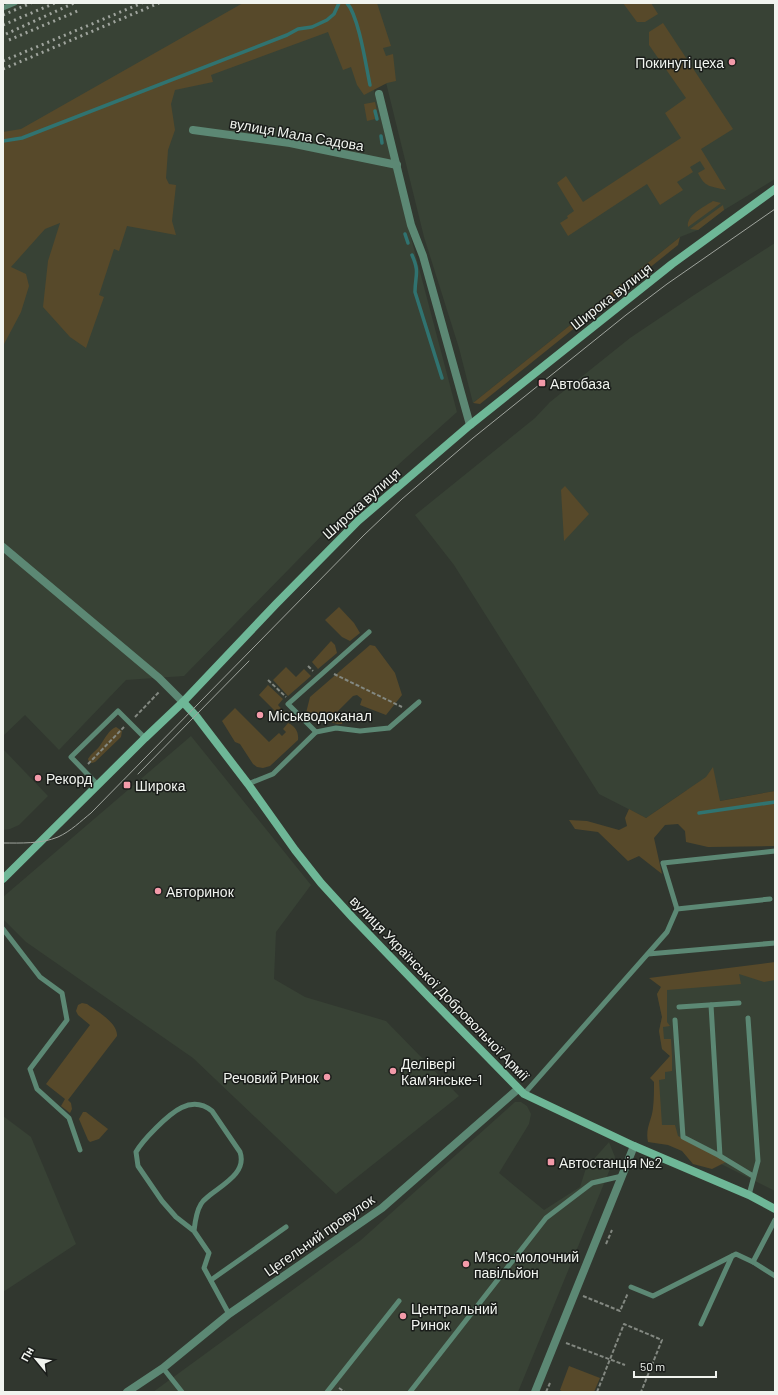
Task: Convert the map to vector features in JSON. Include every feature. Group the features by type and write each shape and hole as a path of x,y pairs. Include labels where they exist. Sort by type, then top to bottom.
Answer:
{"street":[{"path":"380,94 411,226 423,256 470,425"},
{"name":"вулиця Мала Садова","path":"193,130 290,143 396,165"},
{"name":"Широка вулиця","path":"4,876 183,702 276,604 358,521 470,425 672,264 775,189"},
{"path":"3,547 159,678 183,702"},
{"name":"вулиця Української Добровольчої Армії","path":"183,702 196,716 248,784 295,850 321,883 521,1091 634,1146 749,1195 775,1208"},
{"name":"Цегельний провулок","path":"127,1392 163,1368 229,1314 382,1208 521,1091"},
{"path":"535,1392 634,1146"}],"lane":[{"path":"3,8 15,3"},
{"path":"316,732 288,704 368,632"},
{"path":"248,784 273,774 316,732 336,728 360,731 389,728 419,702"},
{"path":"97,784 71,757 112,716 118,711 145,738"},
{"path":"521,1091 667,932 678,909 663,863 775,851"},
{"path":"678,909 770,899"},
{"path":"3,929 40,977 62,993 67,1020 30,1069 37,1089 69,1118 80,1150"},
{"path":"648,954 775,943"},
{"path":"679,1007 739,1003"},
{"path":"711,1005 720,1156"},
{"path":"748,1018 758,1161 749,1195"},
{"path":"675,1020 683,1136 754,1176"},
{"path":"194,1231 196,1216 201,1202 236,1174 241,1166 242,1158 240,1152 212,1111 207,1106 195,1104 183,1106 170,1114 141,1143 136,1152 138,1166 162,1201 176,1217 194,1231 209,1253 204,1268 229,1314"},
{"path":"410,1392 546,1218 592,1183 622,1176"},
{"path":"753,1262 775,1220"},
{"path":"211,1280 286,1227"},
{"path":"631,1287 653,1296 736,1254 753,1262 775,1276"},
{"path":"701,1324 732,1256"},
{"path":"327,1392 399,1301"},
{"path":"163,1368 182,1392"}],"path":[{"path":"326,670 409,710"},
{"path":"268,680 290,702"},
{"path":"575,1293 620,1311 631,1287"},
{"path":"597,1392 624,1324 662,1340 641,1392"},
{"path":"566,1343 625,1366"}],"shaded area":[{"path":"3,3 355,3 374,90 405,215 457,412 340,517 184,676 126,680 59,750 25,715 3,736"},
{"path":"243,3 377,3 391,46 383,48 386,56 393,54 396,81 387,83 364,95 357,85 351,67 343,70 328,32 211,75 213,82 175,90 171,104 175,130 168,150 166,178 169,184 176,185 172,221 176,235 127,226 119,251 114,249 99,295 104,297 86,348 70,337 43,307 48,261 60,223 45,229 11,267 26,274 29,286 21,312 3,346 3,132 21,129"},
{"path":"362,3 775,3 775,179 724,210 698,230 680,237 473,403 459,348 424,237 377,46"},
{"path":"623,3 651,3 658,14 645,22 637,22"},
{"path":"663,23 733,129 701,149 726,190 709,186 703,181 698,173 705,169 700,161 690,167 693,172 677,182 683,190 660,205 647,184 568,236 560,223 568,218 567,216 574,211 557,183 566,176 583,202 681,138 665,113 686,98 649,45 649,32"},
{"path":"375,102 377,111 374,111 375,119 367,121 364,104"},
{"path":"713,201 721,203 688,227 688,223 693,215"},
{"path":"723,205 724,210 698,230 690,229"},
{"path":"680,237 678,245 480,404 473,403"},
{"path":"775,243 775,791 697,805 687,790 646,818 599,794 454,565 415,515 535,418 550,402 630,338"},
{"path":"565,486 589,514 564,541 561,490"},
{"path":"339,607 354,623 360,633 350,641 342,637 325,620"},
{"path":"331,641 335,645 337,653 318,669 312,662"},
{"path":"370,645 375,646 395,673 402,695 386,715 360,705 362,699 357,695 353,696 337,712 337,718 343,720 342,724 337,724 306,713 310,697"},
{"path":"286,667 296,677 304,669 311,676 288,696 273,680"},
{"path":"268,685 283,699 278,705 286,714 282,718 259,695"},
{"path":"235,708 269,742 279,733 282,736 286,732 283,729 288,723 296,730 298,740 270,766 263,768 257,767 253,764 240,744 235,742 222,721"},
{"path":"116,727 122,731 121,737 95,762 89,762 89,757 100,746 109,732"},
{"name":"Авторинок","path":"191,736 311,885 276,932 274,979 305,997 386,1021 459,1096 336,1194 193,1058 26,942 3,919 3,897"},
{"path":"3,749 48,796 19,825 3,830"},
{"path":"713,767 720,801 775,791 775,846 708,847 686,842 685,831 678,824 665,825 654,838 662,874 639,856 628,861 598,832 575,829 569,820 587,821 619,830 627,826 625,818 629,809 646,818 706,777"},
{"path":"775,962 775,980 764,982 739,974 741,984 667,990 667,1022 670,1026 663,1027 664,1039 671,1039 672,1071 665,1072 665,1079 659,1080 662,1125 675,1125 678,1136 728,1161 712,1169 693,1164 682,1151 668,1145 648,1142 647,1132 654,1095 654,1082 650,1078 670,1056 662,1049 659,1031 662,1017 657,994 661,987 649,978"},
{"path":"775,970 775,1191 719,1163 659,1130 656,1078 660,1067 670,1056 662,1049 659,1031 662,1017 657,994 661,987 739,974"},
{"path":"82,1003 87,1004 111,1022 117,1036 68,1100 71,1103 72,1109 70,1113 61,1106 65,1099 46,1084 90,1025 78,1015 76,1011 78,1005"},
{"name":"Центральний Ринок","path":"515,1102 521,1102 527,1106 531,1114 529,1124 499,1173 544,1210 580,1187 586,1168 609,1142 615,1157 518,1392 153,1392 361,1240"},
{"path":"83,1112 86,1112 108,1129 99,1139 90,1142 88,1140 79,1119"},
{"path":"3,1116 31,1137 76,1244 3,1292"},
{"path":"569,1366 600,1378 594,1392 563,1392 560,1390"}],"waterway":[{"path":"3,141 22,138 287,35 298,29 312,27 327,20 334,14 339,3"},
{"path":"347,3 355,19 370,85"},
{"path":"375,111 377,119"},
{"path":"381,136 382,143"},
{"path":"405,234 408,243"},
{"path":"412,255 416,266 415,292 442,378"},
{"path":"699,813 775,802"}],"tram line":[{"path":"3,843 31,843 45,841 63,835 80,823 364,535 402,499 473,438 626,315 667,284 775,209"},
{"path":"138,774 249,661"}],"railway":[{"path":"3,15 31,3"},
{"path":"3,25 55,3"},
{"path":"6,34 74,3"},
{"path":"3,61 142,3"},
{"path":"3,69 159,3"},
{"path":"9,40 80,10"}],"place":[{"name":"Покинуті цеха","path":"732,62"},
{"name":"Автобаза","path":"542,383"},
{"name":"Міськводоканал","path":"260,715"},
{"name":"Рекорд","path":"38,778"},
{"name":"Широка","path":"127,785"},
{"name":"Авторинок","path":"158,891"},
{"name":"Делівері Кам'янське-1","path":"393,1071"},
{"name":"Речовий Ринок","path":"327,1077"},
{"name":"Автостанція №2","path":"551,1162"},
{"name":"М'ясо-молочний павільйон","path":"466,1264"},
{"name":"Центральний Ринок","path":"403,1316"}]}
